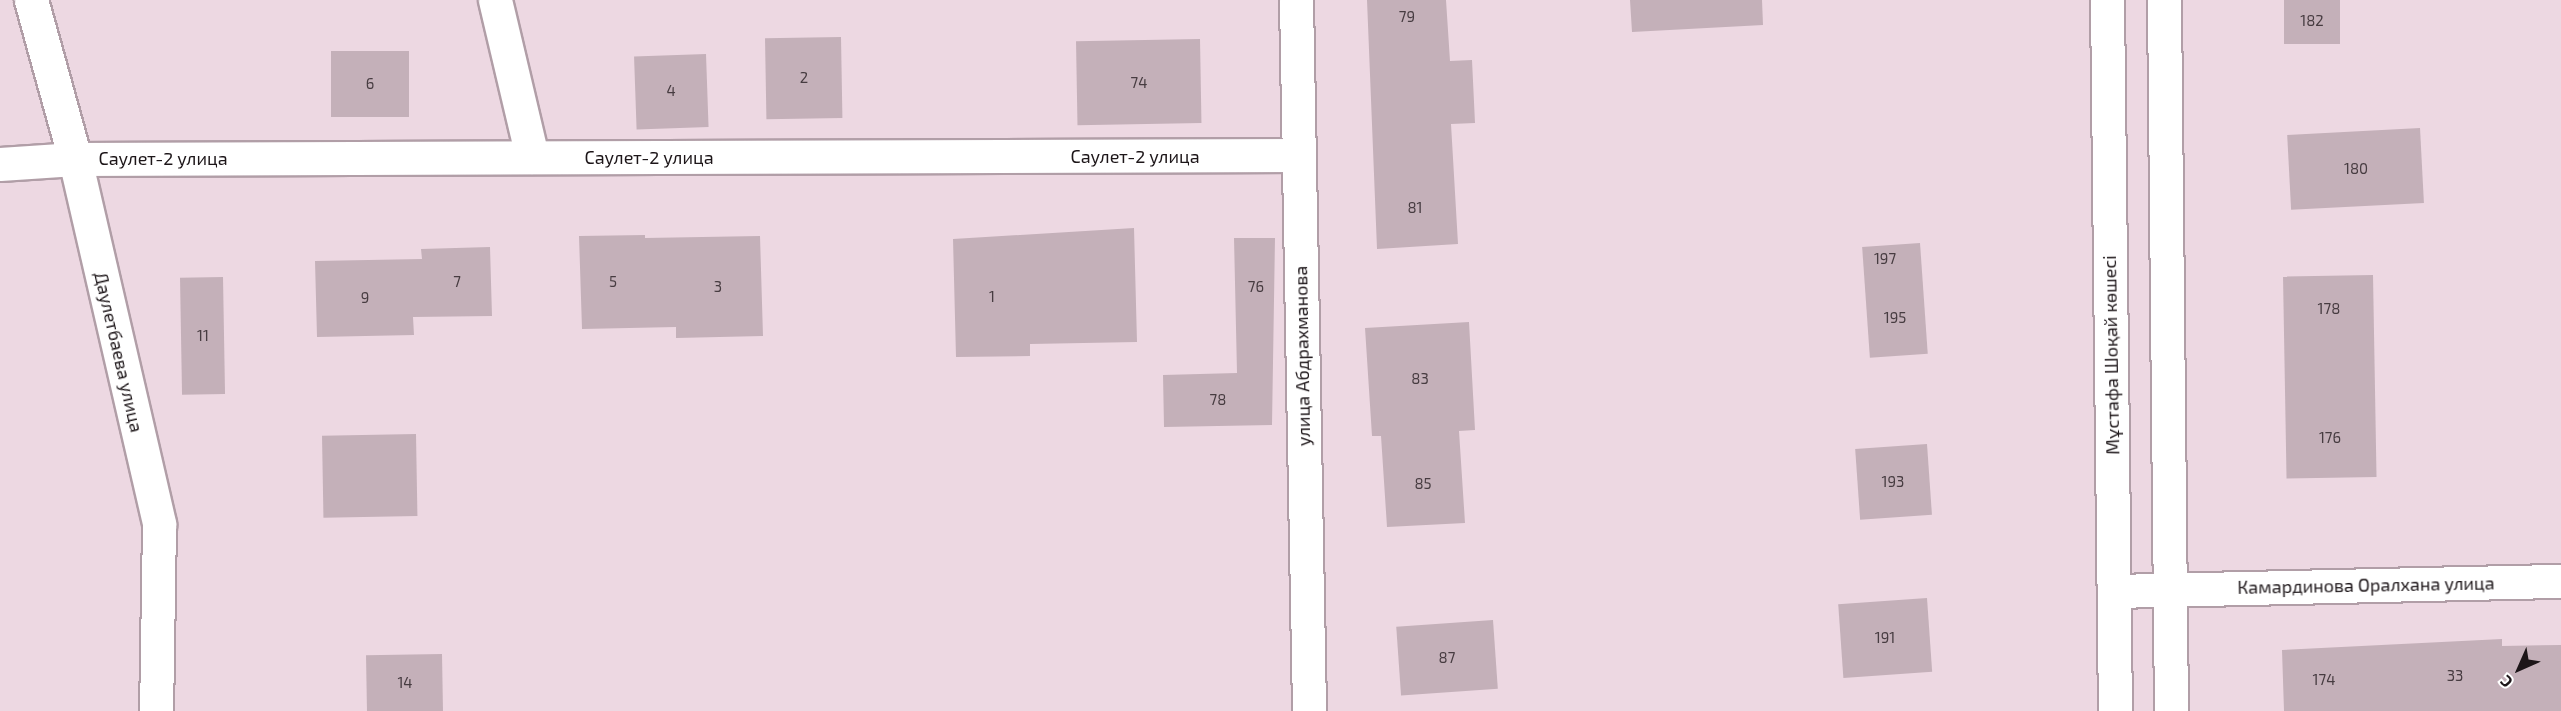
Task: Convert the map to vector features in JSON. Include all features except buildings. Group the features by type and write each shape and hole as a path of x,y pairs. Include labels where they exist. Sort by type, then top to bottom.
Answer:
{"street":[{"name":"Даулетбаева улица","path":"31,0 75,159 159,524 156,711"},
{"path":"495,0 532,157"},
{"name":"улица Абдрахманова","path":"1296,0 1309,711"},
{"name":"Мұстафа Шоқай көшесі","path":"2107,0 2115,711"},
{"path":"2164,0 2171,711"},
{"name":"Саулет-2 улица","path":"0,164 75,159 1299,155"},
{"name":"Камардинова Оралхана улица","path":"2114,591 2561,580"}]}
